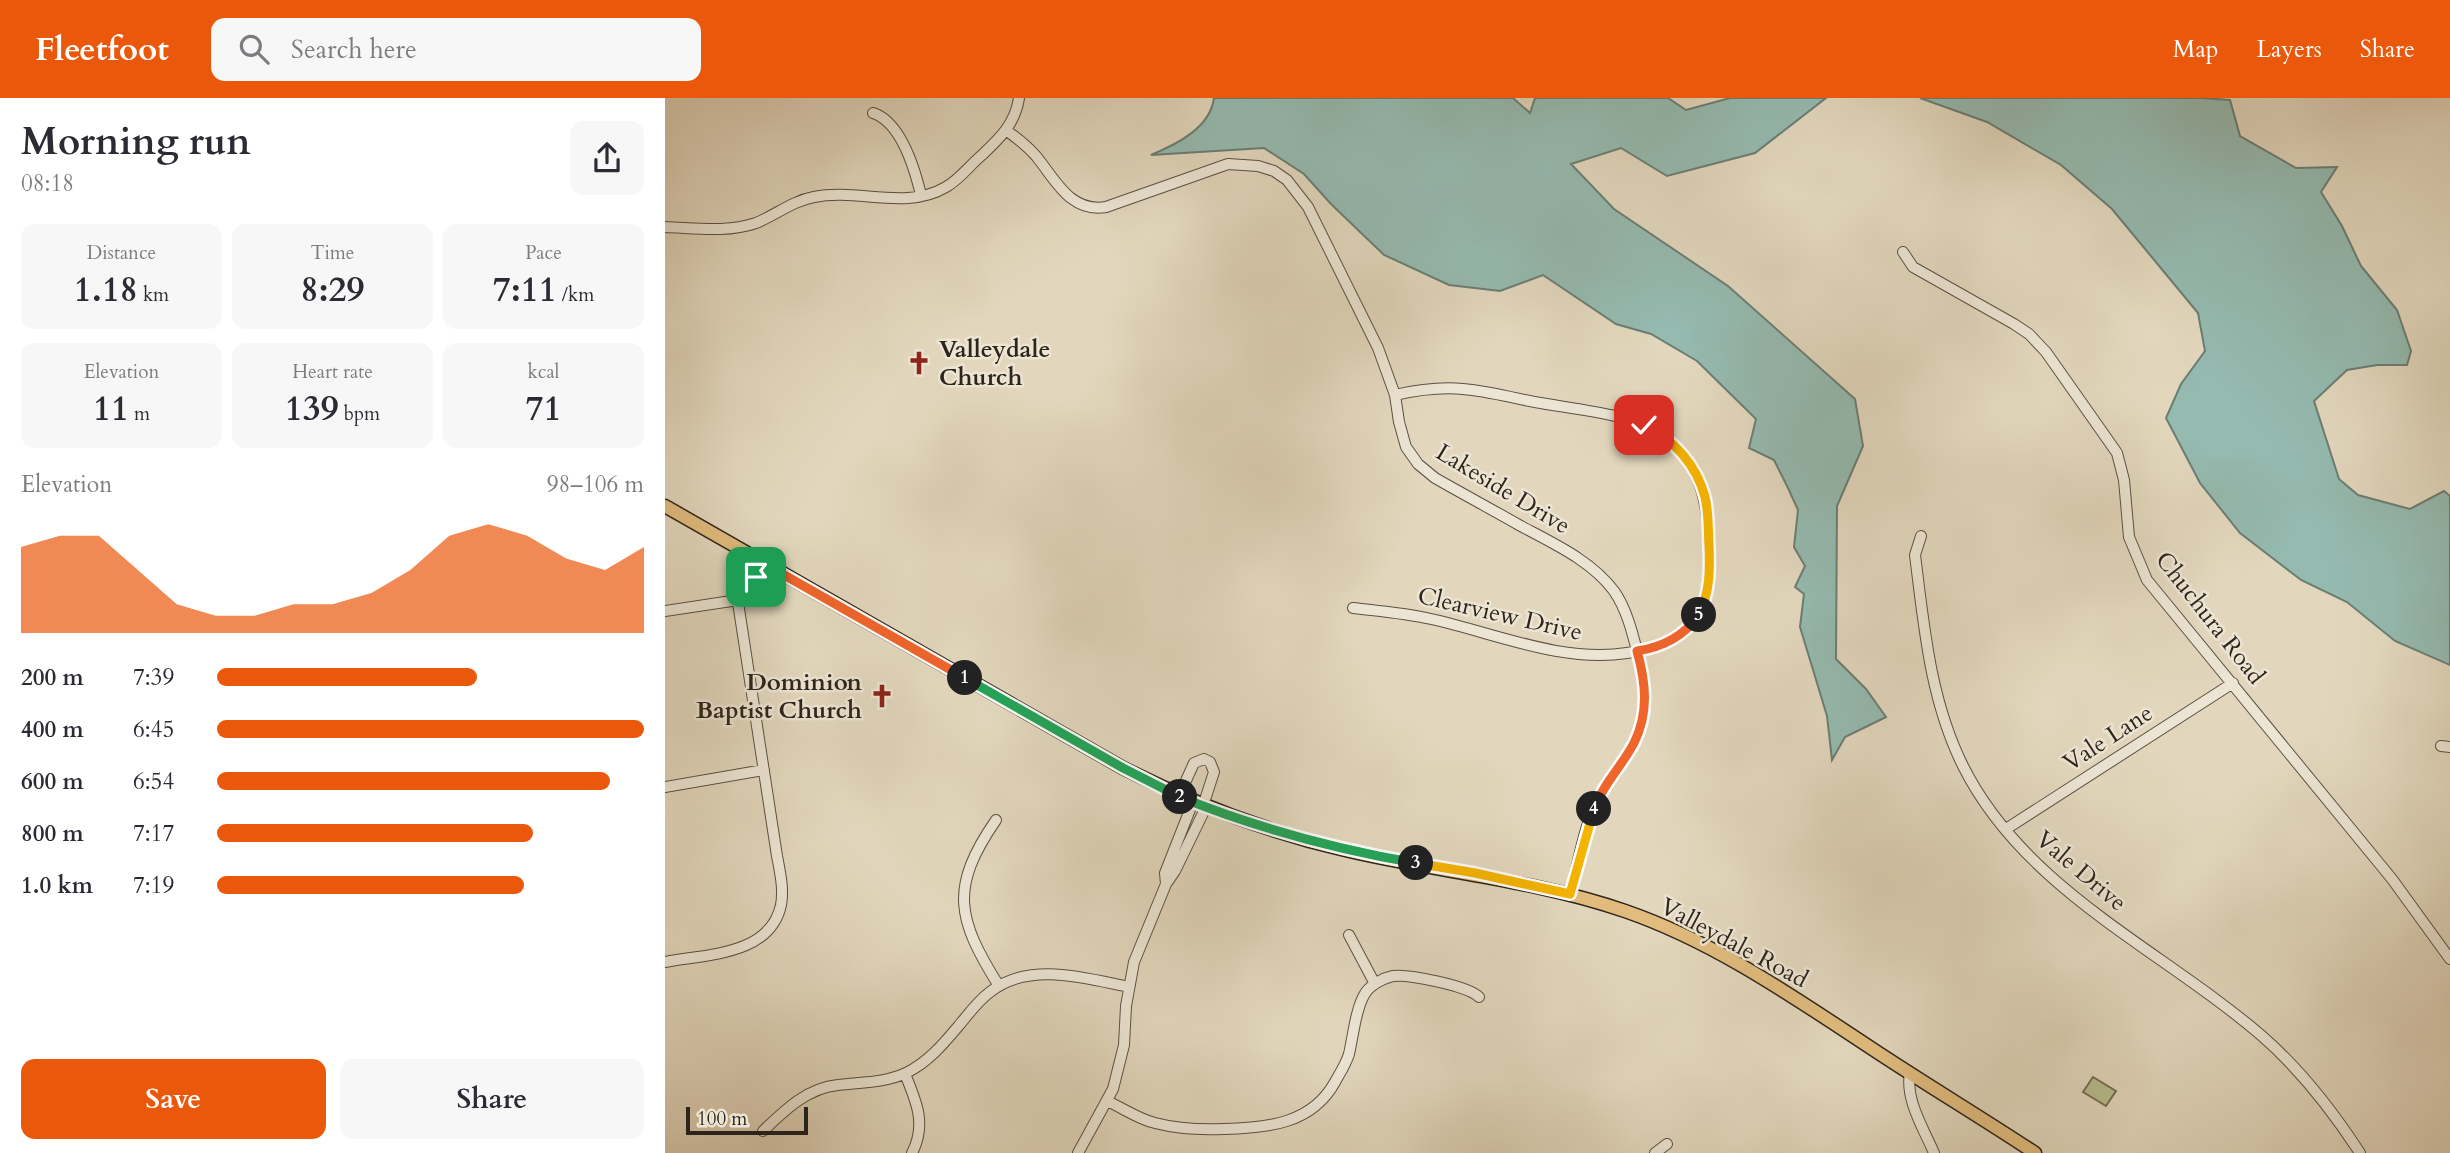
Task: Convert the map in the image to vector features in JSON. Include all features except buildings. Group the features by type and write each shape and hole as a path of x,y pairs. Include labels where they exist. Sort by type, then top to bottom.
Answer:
{"main road":[{"name":"Valleydale Road","path":"665,506 1123,768 1179,796 1292,837 1341,850 1475,873 1570,894 1637,916 1714,950 1813,1010 2035,1153"}],"street":[{"path":"665,227 740,227 755,223 802,199 817,196 848,194 899,200 946,187 1007,131 1019,98"},
{"path":"873,113 879,115 909,151 921,195"},
{"name":"Lakeside Drive","path":"1007,131 1033,153 1066,194 1091,207 1106,207 1228,164 1258,166 1283,177 1296,189 1312,214 1373,336 1395,395 1402,436 1418,464 1435,478 1545,539 1597,572 1617,595 1637,651 1645,692 1640,726 1633,744 1596,803 1570,894"},
{"name":"Chuchura Road","path":"1903,252 1913,267 2014,324 2029,334 2046,352 2117,453 2124,480 2129,537 2147,580 2392,879 2450,959"},
{"name":"Clearview Drive","path":"1353,608 1429,618 1578,655 1604,656 1660,646 1685,632 1699,615 1706,598 1710,562 1705,497 1695,473 1683,455 1660,433 1644,425 1580,410 1462,389 1421,390 1395,395"},
{"name":"Vale Drive","path":"1921,536 1915,555 1931,663 1943,715 1964,767 1981,796 2033,862 2264,1038 2309,1082 2360,1153"},
{"path":"665,962 747,946 764,936 773,924 781,904 781,884 738,600 738,591 761,561"},
{"path":"665,611 738,600"},
{"name":"Vale Lane","path":"2006,829 2233,683"},
{"path":"1078,1153 1107,1101 1124,1045 1134,962 1166,884 1175,871 1214,772 1210,762 1204,759 1194,763 1179,796"},
{"path":"665,787 764,770"},
{"path":"996,820 970,863 963,899 967,928 999,986"},
{"path":"1349,935 1375,984"},
{"path":"763,1131 793,1104 820,1089 877,1082 905,1074 932,1055 977,1004 999,986 1021,978 1048,974 1129,987"},
{"path":"1107,1101 1147,1121 1181,1128 1259,1128 1289,1121 1319,1102 1333,1086 1347,1060 1364,994 1375,984 1399,976 1466,989 1479,997"},
{"path":"1910,1073 1913,1101 1934,1153"},
{"path":"905,1074 921,1122 912,1153"},
{"path":"1655,1153 1667,1144"}],"green space":[{"path":"2093,1077 2116,1091 2106,1106 2083,1092"}],"water":[{"path":"1214,98 1513,98 1530,113 1535,98 1668,98 1686,110 1730,98 1826,98 1755,153 1667,176 1621,148 1571,164 1614,209 1728,286 1855,399 1863,446 1837,506 1836,659 1866,689 1886,717 1845,737 1832,760 1827,716 1800,627 1804,594 1795,587 1805,566 1794,547 1798,510 1774,460 1749,448 1756,419 1697,361 1651,334 1616,324 1543,275 1500,291 1449,285 1384,255 1304,174 1264,148 1151,155 1191,134 1206,118"},
{"path":"1920,98 2230,100 2240,136 2296,168 2337,167 2321,192 2342,226 2361,266 2397,310 2411,351 2407,365 2377,365 2347,370 2314,401 2339,479 2358,495 2410,509 2444,491 2450,496 2450,665 2395,641 2347,602 2301,580 2240,533 2200,483 2166,418 2181,384 2205,351 2198,313 2112,209 2061,165 1987,122"}],"place":[{"name":"Valleydale Church","path":"919,363"},
{"name":"Dominion Baptist Church","path":"882,696"}],"route":[{"path":"756,577 765,564 1123,768 1223,814 1341,850 1475,873 1570,894 1596,803 1633,744 1640,726 1645,692 1637,651 1660,646 1685,632 1699,615 1709,587 1708,515 1700,484 1683,455 1660,433 1644,425"}]}
